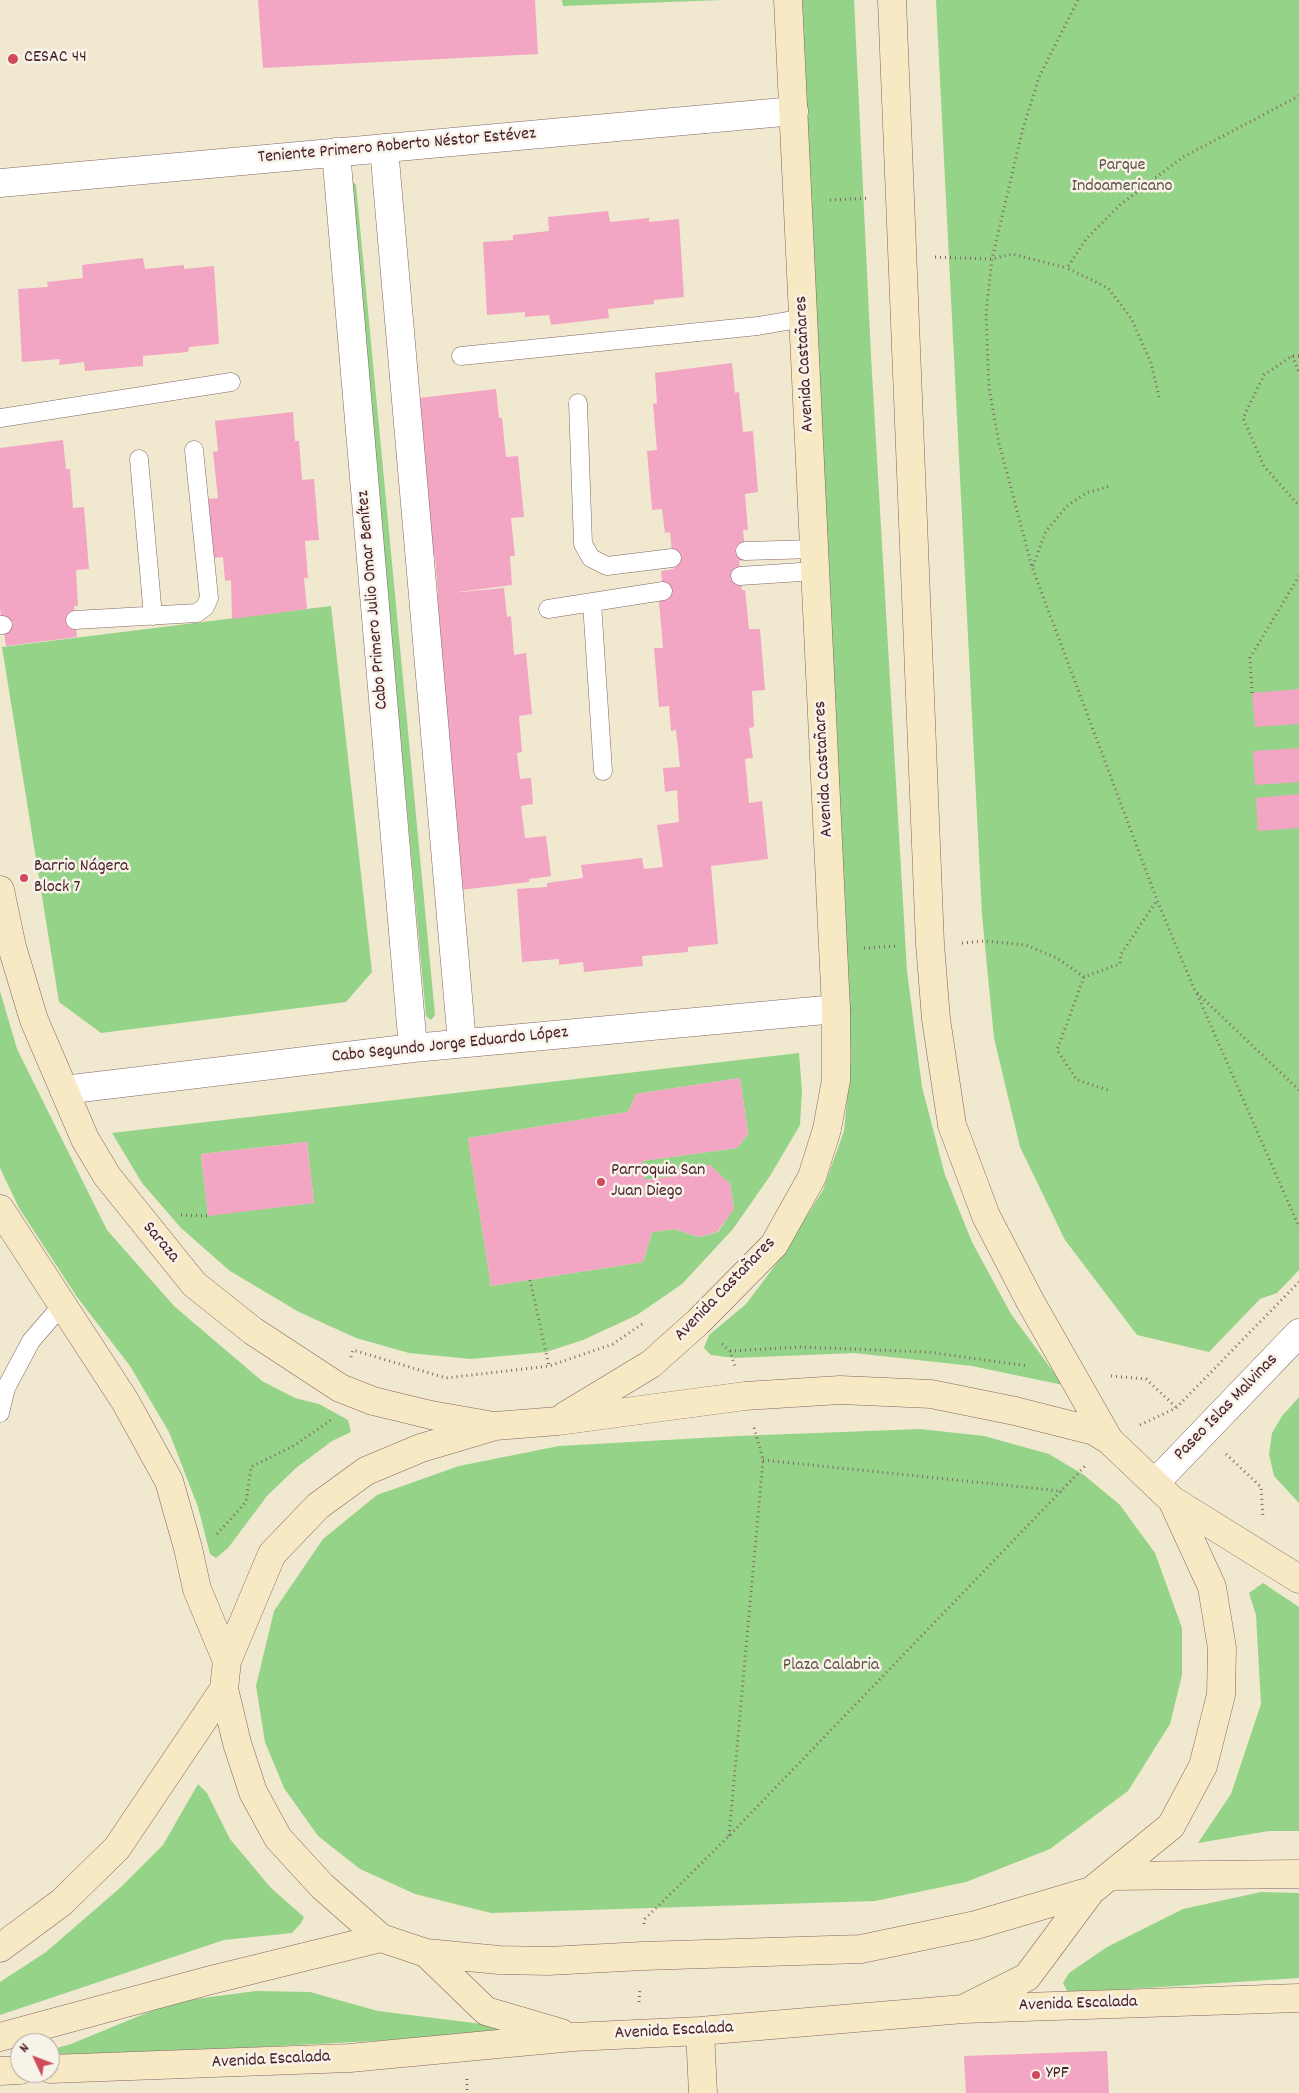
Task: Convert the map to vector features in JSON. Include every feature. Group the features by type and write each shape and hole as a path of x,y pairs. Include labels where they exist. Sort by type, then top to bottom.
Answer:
{"main road":[{"name":"Avenida Castañares","path":"558,1421 651,1364 698,1322 774,1245 812,1177 827,1129 836,1080 836,1009 788,0"},
{"path":"892,0 930,944 936,1019 952,1125 986,1216 1109,1440"},
{"name":"Saraza","path":"0,890 12,947 34,1020 85,1139 107,1176 194,1284 253,1331 340,1388 374,1401 432,1415 495,1426"},
{"path":"0,1209 126,1401 169,1481 188,1548 196,1589 227,1661"},
{"path":"1299,1579 1164,1491 1109,1440 1094,1431 1015,1411 931,1394 840,1390 745,1396 558,1421 495,1426 421,1448 366,1471 318,1506 272,1554 227,1661 224,1689 237,1743 253,1792 278,1838 322,1886 381,1938 426,1953 499,1960 548,1961 861,1949 976,1925 1101,1884 1299,1874"},
{"path":"963,2009 1027,1977 1101,1884 1170,1826 1203,1766 1221,1695 1222,1648 1212,1587 1164,1491"},
{"path":"0,1948 62,1902 117,1848 224,1689"},
{"path":"0,2038 206,1981 381,1938"},
{"path":"426,1953 486,2011 573,2037"},
{"name":"Avenida Escalada","path":"60,2070 350,2058 573,2037 700,2031 963,2009 1299,1998"},
{"path":"700,2031 703,2093"}],"street":[{"name":"Teniente Primero Roberto Néstor Estévez","path":"0,183 794,111"},
{"path":"384,148 462,1043"},
{"name":"Cabo Primero Julio Omar Benítez","path":"336,152 413,1048"},
{"name":"Cabo Segundo Jorge Eduardo López","path":"64,1090 413,1048 836,1009"},
{"name":"Paseo Islas Malvinas","path":"1164,1491 1203,1433 1299,1333"}],"lane":[{"path":"461,356 758,326 804,318"},
{"path":"0,418 231,382"},
{"path":"578,403 583,544 591,558 607,566 672,558"},
{"path":"75,620 197,613 205,607 209,598 194,450"},
{"path":"139,459 152,616"},
{"path":"745,551 815,560"},
{"path":"740,576 815,560"},
{"path":"548,609 663,591"},
{"path":"592,603 603,772"},
{"path":"0,1413 6,1388 31,1341 62,1305"}],"path":[{"path":"1078,0 1039,77 1022,132 992,259 986,313 989,388 998,443 1032,566 1157,900 1299,1227"},
{"path":"1067,268 1088,238 1121,204 1183,157 1299,96"},
{"path":"798,202 900,196"},
{"path":"903,258 992,259 1012,254 1067,268 1108,288 1131,318 1151,363 1159,397"},
{"path":"1292,356 1299,372"},
{"path":"1299,356 1292,356 1264,375 1243,418 1264,466 1299,506"},
{"path":"1032,566 1046,531 1067,506 1086,493 1110,486"},
{"path":"1252,693 1250,658 1299,576"},
{"path":"1111,1091 1077,1080 1057,1050 1084,977 1120,964 1121,954 1157,900"},
{"path":"833,950 985,941 1026,945 1057,958 1084,977"},
{"path":"1195,991 1299,1090"},
{"path":"530,1280 549,1366"},
{"path":"636,2034 645,1918 728,1836 1109,1440 1176,1408 1299,1282"},
{"path":"188,1548 210,1541 246,1502 251,1467 295,1445 331,1420 353,1350 446,1378 549,1366 613,1344 653,1317"},
{"path":"698,1322 730,1351 763,1460 728,1836"},
{"path":"730,1351 801,1347 928,1352 1070,1372 1146,1379 1261,1487 1265,1557"},
{"path":"763,1460 1062,1491"}],"green space":[{"path":"562,0 722,0 563,6"},
{"path":"800,0 854,0 871,356 907,971 922,1087 945,1175 972,1242 1011,1314 1063,1385 972,1366 854,1353 735,1358 711,1355 704,1348 709,1335 746,1304 780,1259 823,1190 844,1131 851,1056"},
{"name":"Parque Indoamericano","path":"936,0 1299,0 1299,1270 1277,1293 1260,1299 1209,1352 1137,1335 1065,1240 1020,1147 994,1038 982,915"},
{"path":"351,180 356,185 435,1015 431,1020 426,1016 349,183"},
{"path":"331,606 372,972 346,1002 101,1033 59,1002 2,647"},
{"path":"0,991 17,1049 107,1230 174,1306 262,1381 295,1398 319,1404 348,1420 351,1432 332,1441 296,1468 267,1496 228,1548 216,1558 210,1554 198,1507 169,1432 130,1366 77,1297 19,1208 0,1168"},
{"path":"799,1053 802,1091 800,1125 770,1176 733,1229 682,1284 637,1315 583,1340 546,1352 471,1359 409,1353 356,1338 299,1312 230,1271 181,1228 142,1183 112,1133","holes":["740,1078 748,1134 737,1148 642,1161 645,1180 674,1176 681,1166 710,1165 730,1184 734,1208 718,1232 699,1237 674,1229 652,1232 643,1262 491,1286 468,1138 628,1112 636,1094","307,1142 314,1203 208,1215 201,1154"]},
{"path":"1299,1397 1299,1503 1274,1476 1269,1454 1272,1433 1282,1416"},
{"name":"Plaza Calabria","path":"920,1429 984,1436 1049,1454 1084,1475 1120,1505 1155,1553 1182,1628 1182,1675 1170,1724 1128,1791 1050,1849 966,1882 875,1901 491,1913 415,1894 360,1869 318,1836 284,1788 265,1742 256,1686 274,1611 323,1539 377,1495 459,1466 559,1446 738,1436"},
{"path":"1263,1583 1299,1607 1299,1831 1269,1831 1198,1843 1231,1794 1261,1704 1256,1615 1249,1593"},
{"path":"198,1784 207,1793 230,1839 271,1888 304,1917 301,1923 292,1933 224,1940 0,2015 0,1982 46,1952 121,1887 163,1845"},
{"path":"1261,1892 1299,1893 1299,1978 1068,1993 1063,1983 1069,1973 1107,1947 1183,1909"},
{"path":"256,1991 310,1992 378,2011 498,2026 507,2034 60,2057 60,2047 173,2002"}],"building":[{"path":"258,0 535,0 538,54 263,68"},
{"path":"608,211 610,222 649,218 649,222 679,219 684,297 654,300 654,304 608,309 609,318 551,325 549,315 525,317 525,312 487,315 483,242 513,240 513,235 549,231 548,217"},
{"path":"143,258 145,269 184,265 184,269 214,266 219,344 189,347 188,352 143,356 143,366 85,371 84,362 59,365 60,359 22,362 18,289 48,287 47,282 83,278 82,265"},
{"path":"732,363 735,393 739,392 743,432 753,431 758,492 745,494 748,530 743,530 746,560 739,561 742,590 745,590 749,629 760,629 765,690 752,691 754,727 749,728 753,758 745,759 749,803 762,801 768,859 711,866 718,944 688,947 688,952 642,956 643,966 584,972 583,962 559,965 559,959 522,962 517,889 547,887 547,883 583,878 581,865 642,858 644,869 663,867 657,825 679,822 677,790 665,792 663,768 680,767 676,730 671,731 669,706 659,707 654,648 663,648 659,601 664,600 661,571 674,569 670,532 665,533 662,509 652,510 647,451 657,450 653,404 657,403 655,373"},
{"path":"496,389 499,418 502,418 506,457 518,456 524,517 511,518 515,556 510,556 512,585 450,593 504,588 507,617 511,616 514,655 526,653 532,714 519,716 522,752 517,753 520,779 531,778 533,804 521,806 525,838 546,836 551,876 529,879 529,882 451,891 428,595 438,594 435,556 430,557 419,398"},
{"path":"293,412 295,441 299,441 302,480 314,479 319,540 305,541 308,578 304,578 307,609 232,619 231,580 225,581 223,557 213,558 208,499 218,498 213,452 218,451 215,421"},
{"path":"63,440 66,469 70,469 73,508 84,507 89,569 76,570 78,606 74,606 77,637 6,646 0,609 0,448"},
{"path":"1299,689 1299,724 1255,727 1252,693"},
{"path":"1299,748 1299,782 1255,785 1253,751"},
{"path":"1299,794 1299,828 1258,831 1256,798"},
{"name":"Parroquia San Juan Diego","path":"740,1078 748,1134 737,1148 642,1161 645,1180 674,1176 681,1166 710,1165 730,1184 734,1209 717,1232 699,1237 674,1229 652,1232 643,1262 491,1286 468,1138 628,1112 636,1094"},
{"path":"307,1142 314,1203 208,1216 201,1154"},
{"name":"YPF","path":"1107,2051 1109,2093 966,2093 964,2056"}],"place":[{"name":"CESAC 44","path":"13,59"},
{"name":"Barrio Nágera Block 7","path":"24,878"},
{"name":"Parroquia San Juan Diego","path":"601,1182"},
{"name":"YPF","path":"1036,2075"}]}
